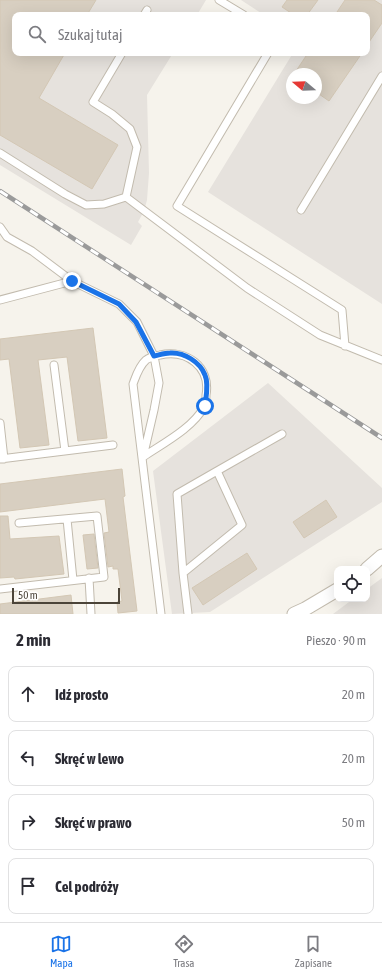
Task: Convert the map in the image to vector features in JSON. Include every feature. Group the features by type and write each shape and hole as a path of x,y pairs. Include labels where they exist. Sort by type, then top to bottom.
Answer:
{"street":[{"path":"370,566 382,556"},
{"path":"294,614 334,592"}],"lane":[{"path":"219,0 239,12"},
{"path":"120,56 93,102 112,114 130,129 137,148 126,197"},
{"path":"267,56 177,206 342,310 345,346"},
{"path":"301,210 382,76"},
{"path":"0,152 65,194 86,205 104,204 126,197"},
{"path":"126,197 247,288 320,335 382,360"},
{"path":"0,228 7,237 32,251 72,281 119,304 136,322 154,356 159,383 143,457"},
{"path":"0,300 72,281"},
{"path":"143,457 175,436 192,422 205,406 207,391 206,376 196,363 186,356 170,353 154,356 146,360 137,371 133,384 161,614"},
{"path":"54,365 65,451"},
{"path":"0,423 2,459 113,445"},
{"path":"188,614 183,573 177,494 282,434"},
{"path":"183,573 242,525 218,471"},
{"path":"0,589 104,577 97,516 19,523"},
{"path":"67,519 73,580"},
{"path":"89,578 91,614"}],"shaded area":[{"path":"0,0 206,0 199,12 12,12 12,56 171,56 147,95 149,173 147,200 144,211 138,222 142,226 131,245 0,165"},
{"path":"241,0 382,0 382,304 208,192 291,56 370,56 370,12 259,12"},
{"path":"268,383 382,488 382,502 210,612 172,614 153,471"},
{"path":"382,578 382,614 333,614 349,602 370,602 370,587"}],"building":[{"path":"0,0 96,0 89,12 12,12 12,56 63,56 39,98 118,145 92,189 0,135"},
{"path":"287,0 318,0 309,12 290,12 282,7"},
{"path":"345,0 374,0 382,5 382,23 370,41 370,12 337,12"},
{"path":"306,56 360,56 329,101 322,96 322,68 298,68"},
{"path":"93,328 107,438 78,441 67,357 38,360 49,445 20,448 9,359 0,360 0,339"},
{"path":"122,469 125,496 123,497 137,611 118,613 117,602 122,601 118,569 113,569 113,566 108,567 104,533 109,532 105,499 0,512 0,484"},
{"path":"326,500 337,517 304,538 293,522"},
{"path":"0,516 8,516 10,539 59,536 64,574 15,579 14,577 0,578"},
{"path":"94,534 98,568 87,569 83,535"},
{"path":"247,553 257,569 203,605 192,588"},
{"path":"71,595 73,614 0,614 0,604"}],"railway":[{"path":"0,191 382,438"}],"route":[{"path":"72,281 81,284 119,304 136,322 154,356 170,353 186,356 196,363 206,376 207,391 205,406"}]}
